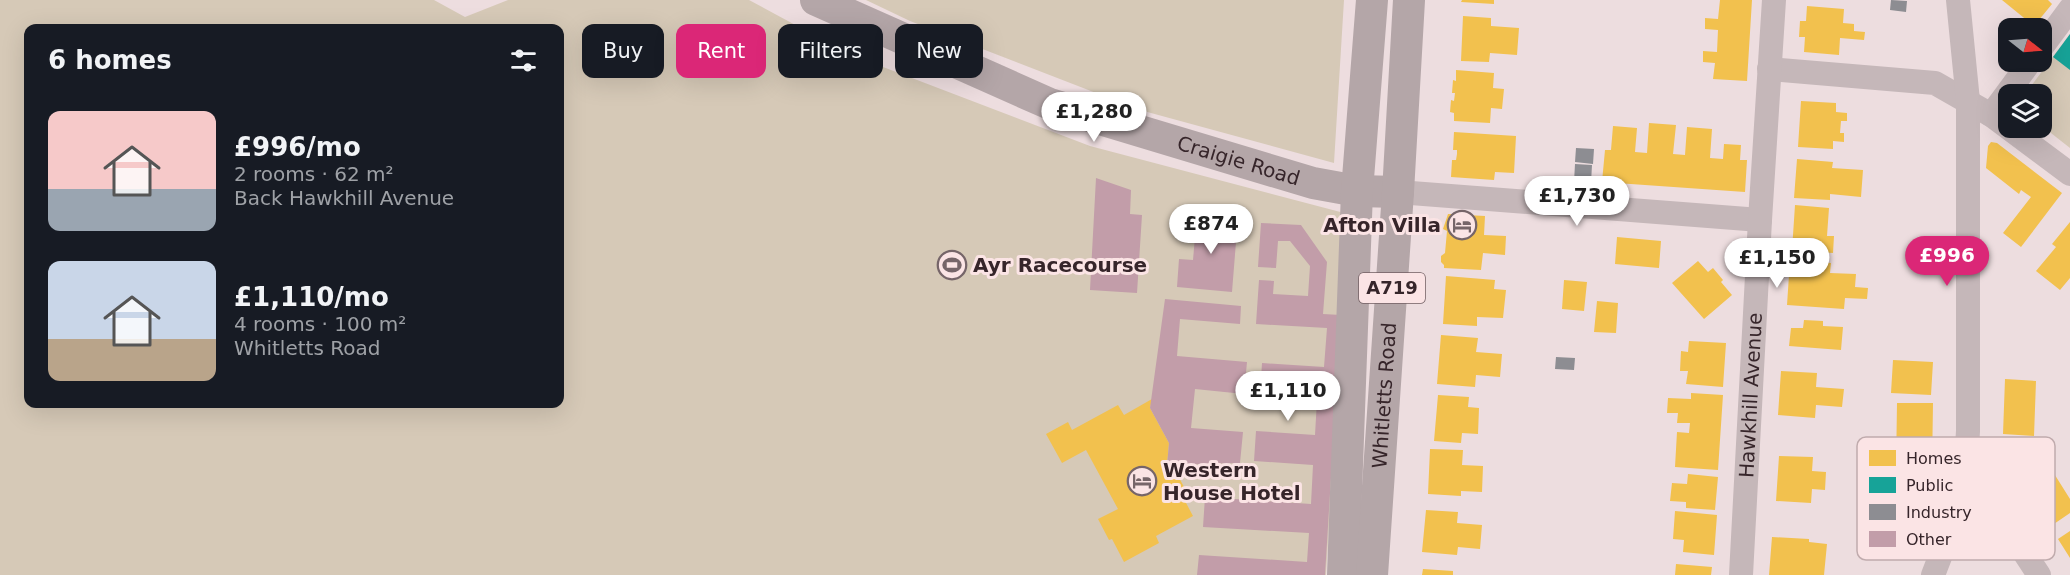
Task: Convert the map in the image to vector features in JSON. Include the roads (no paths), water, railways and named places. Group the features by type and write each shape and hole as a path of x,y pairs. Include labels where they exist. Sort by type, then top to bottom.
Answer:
{"main road":[{"name":"Craigie Road","path":"816,0 1050,104 1313,183 1357,191 1398,192"},
{"name":"Whitletts Road","path":"1343,575 1357,191 1372,0"},
{"name":"Whitletts Road","path":"1372,575 1409,0"}],"street":[{"name":"Hawkhill Avenue","path":"1741,575 1774,0"},
{"path":"1958,0 1968,101 1968,437"},
{"path":"2052,33 2070,9"},
{"path":"1769,69 1935,83 1990,115 2070,174"},
{"path":"1990,115 2022,72"},
{"path":"1398,192 1760,220"},
{"path":"1933,575 1939,560"},
{"path":"2029,560 2039,575"}],"place":[{"name":"Afton Villa","path":"1462,225"},
{"name":"Ayr Racecourse","path":"952,265"},
{"name":"Western House Hotel","path":"1142,481"}]}
